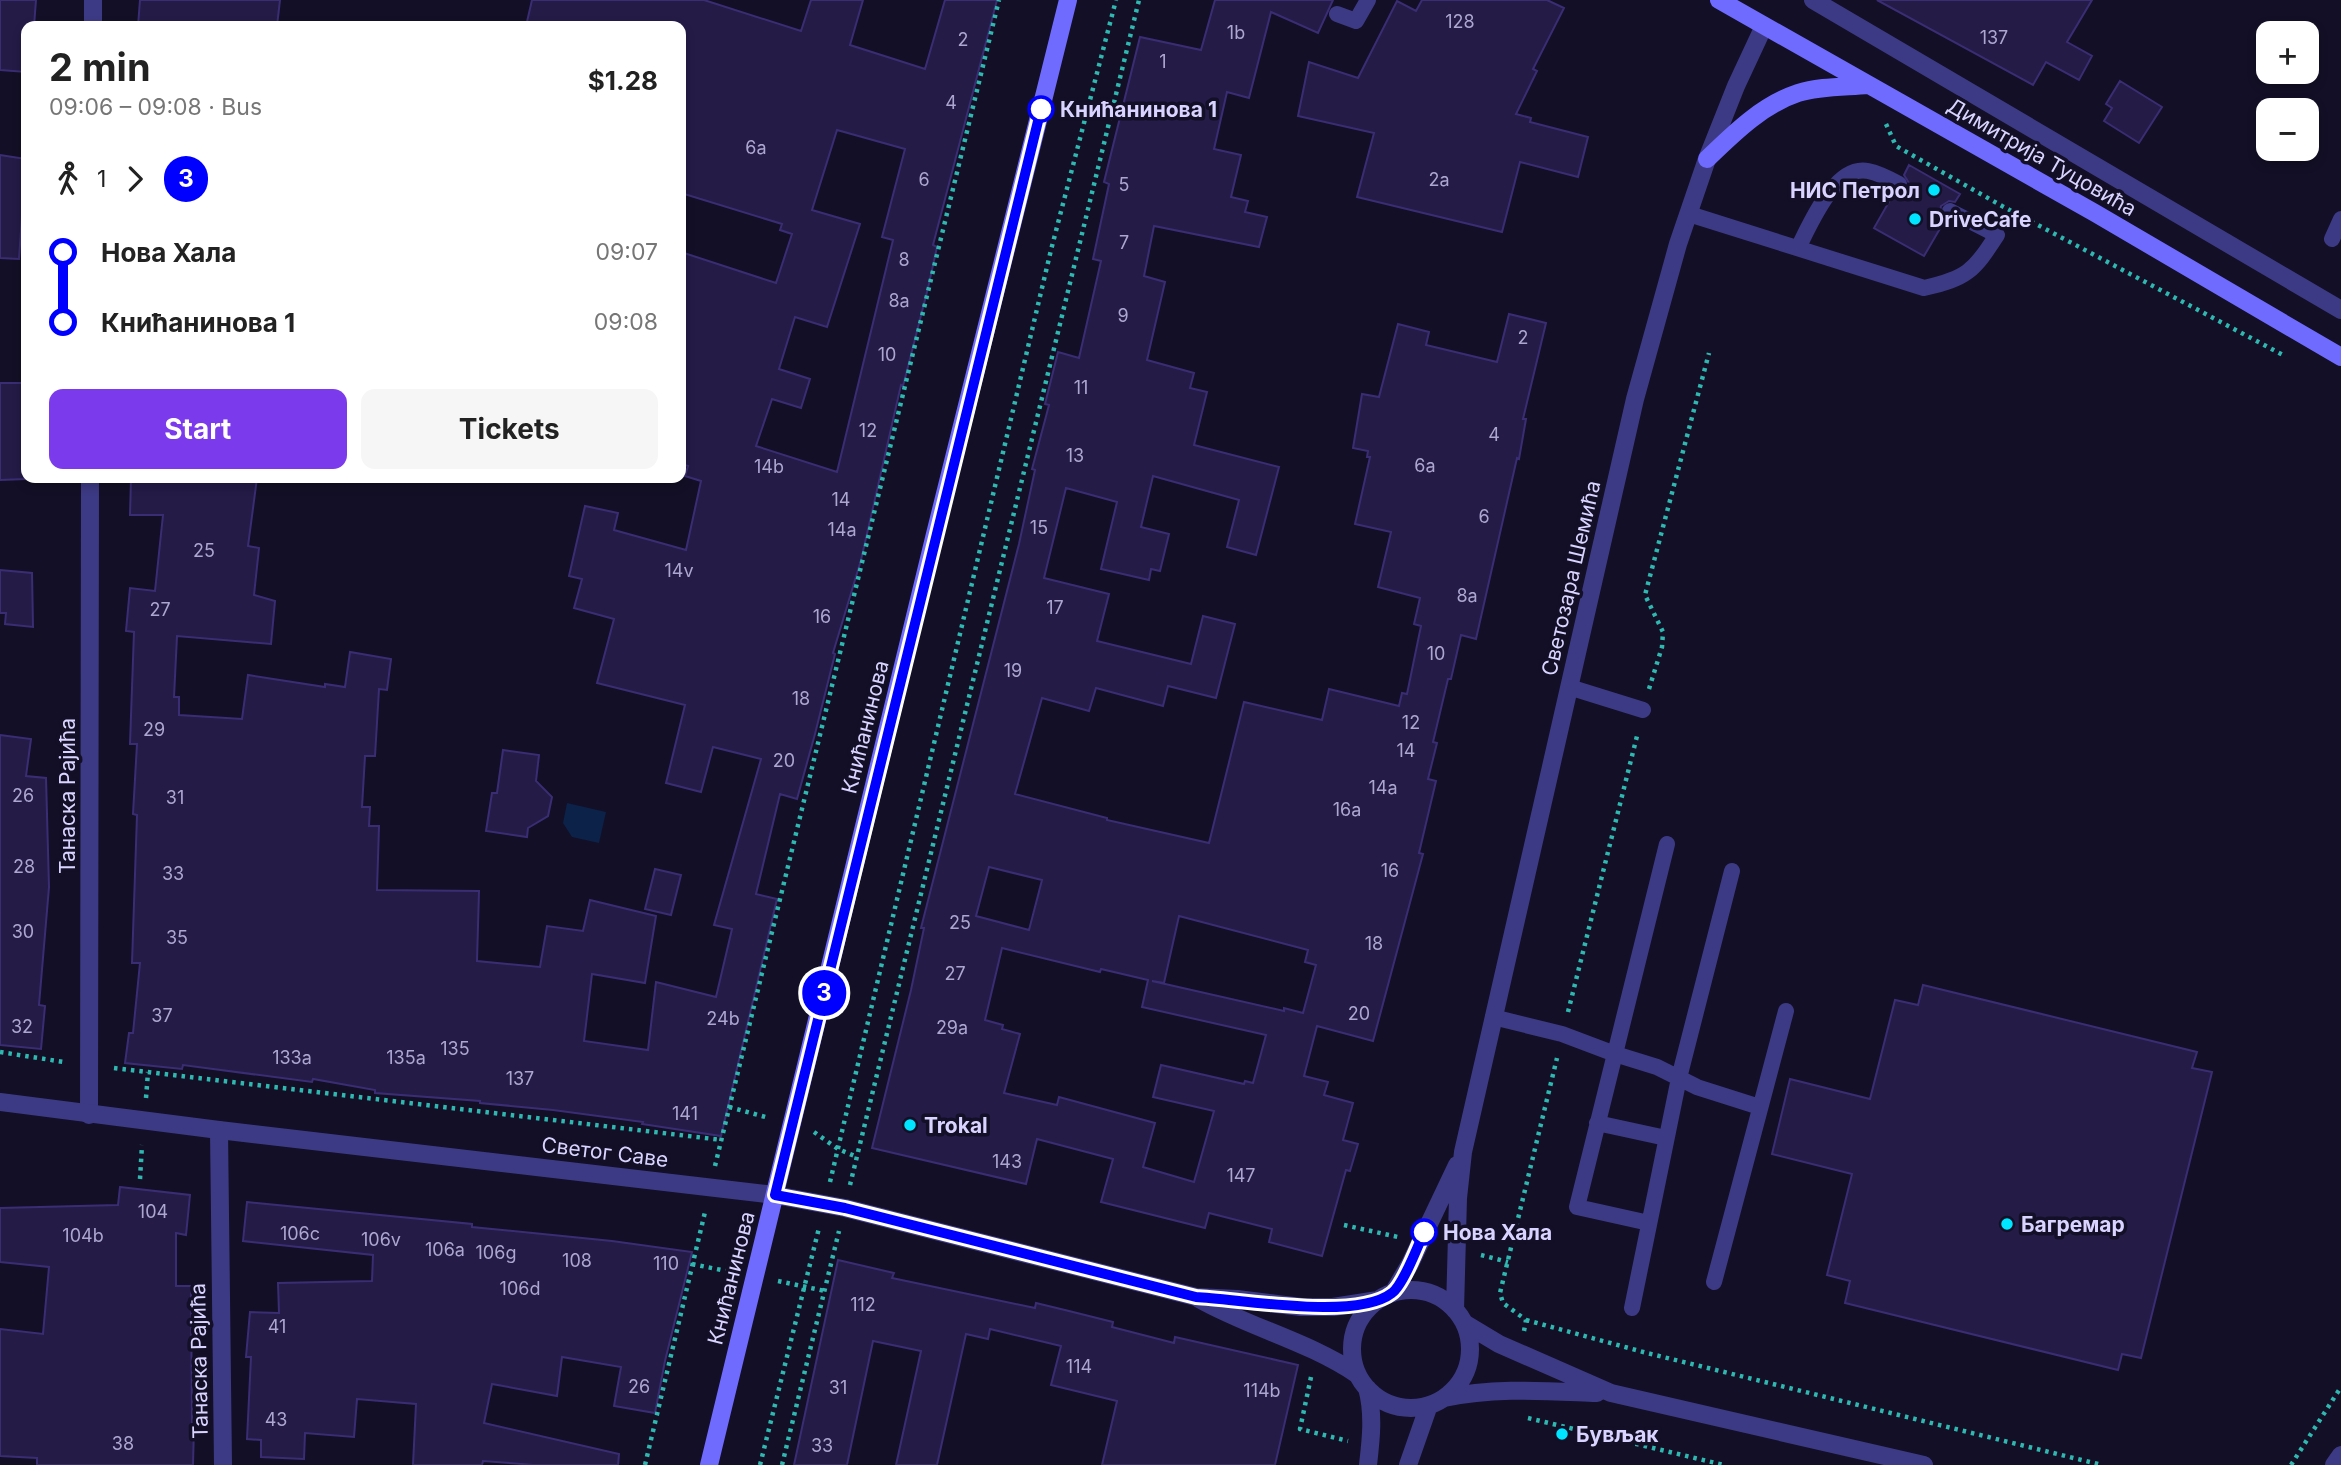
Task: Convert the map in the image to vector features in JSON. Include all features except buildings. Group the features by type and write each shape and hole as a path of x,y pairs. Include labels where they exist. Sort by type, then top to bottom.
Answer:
{"main road":[{"name":"Книћанинова","path":"709,1465 934,538 1068,0"},
{"name":"Димитрија Туцовића","path":"1719,0 2095,213 2341,357"},
{"path":"1707,159 1736,131 1770,106 1800,93 1868,85"}],"street":[{"path":"93,0 93,21"},
{"path":"1813,0 2341,310"},
{"name":"Светозара Шемића","path":"1460,1317 1458,1198 1463,1152 1635,400 1678,244 1707,159 1736,86 1765,26"},
{"name":"Танаска Рајића","path":"89,1115 90,483"},
{"name":"Светог Саве","path":"0,1102 89,1115 775,1195 845,1208 1196,1297 1301,1307 1333,1307 1386,1296"},
{"name":"Танаска Рајића","path":"219,1130 223,1465"},
{"name":"Светозара Шемића","path":"1386,1296 1410,1264 1463,1152"},
{"path":"1368,1465 1371,1406 1353,1359 1357,1325 1366,1311 1386,1296 1410,1290 1427,1292 1443,1299 1460,1317 1518,1353 1611,1393 1924,1465"},
{"name":"Светог Саве","path":"1196,1297 1224,1313 1336,1359 1362,1381"},
{"path":"1408,1465 1436,1402 1461,1380 1470,1356 1469,1339 1460,1317"},
{"path":"1362,1381 1380,1399 1395,1406 1412,1408 1467,1393 1512,1389 1611,1393"},
{"path":"2334,1465 2341,1455"}],"lane":[{"path":"1337,14 1356,21 1368,0"},
{"path":"1798,248 1829,192 1848,174 1866,170 1899,184"},
{"path":"1689,214 1924,288 1969,273 1997,235 1950,211"},
{"path":"2332,239 2341,219"},
{"path":"1569,687 1643,710"},
{"path":"1649,1223 1577,1207 1667,844"},
{"path":"1632,1308 1679,1078 1732,871"},
{"path":"1714,1282 1786,1011"},
{"path":"1493,1017 1562,1034 1657,1067 1706,1090 1760,1107"},
{"path":"1597,1124 1666,1138"}],"path":[{"path":"645,1465 710,1187 999,0"},
{"path":"760,1465 825,1204 1051,250 1116,0"},
{"path":"782,1465 1139,0"},
{"path":"1868,85 1896,146 2113,266 2294,361"},
{"path":"1709,353 1645,595 1663,632 1662,647 1643,710 1562,1034 1500,1293 1503,1303 1526,1320 1633,1350 2102,1465"},
{"path":"0,1052 89,1065 722,1140"},
{"path":"1518,1353 1526,1320"},
{"path":"2291,1465 2341,1387"},
{"path":"1517,1416 1724,1465"}],"water":[{"path":"567,803 606,812 599,843 572,837 563,823"}],"bus line":[{"name":"3","path":"1041,109 775,1195 845,1208 1196,1297 1301,1307 1352,1305 1378,1300 1393,1293 1424,1232"}],"place":[{"name":"Книћанинова 1","path":"1041,109"},
{"name":"НИС Петрол","path":"1934,190"},
{"name":"DriveCafe","path":"1915,219"},
{"name":"Trokal","path":"910,1125"},
{"name":"Багремар","path":"2007,1224"},
{"name":"Нова Хала","path":"1424,1232"},
{"name":"Бувљак","path":"1562,1434"}]}
